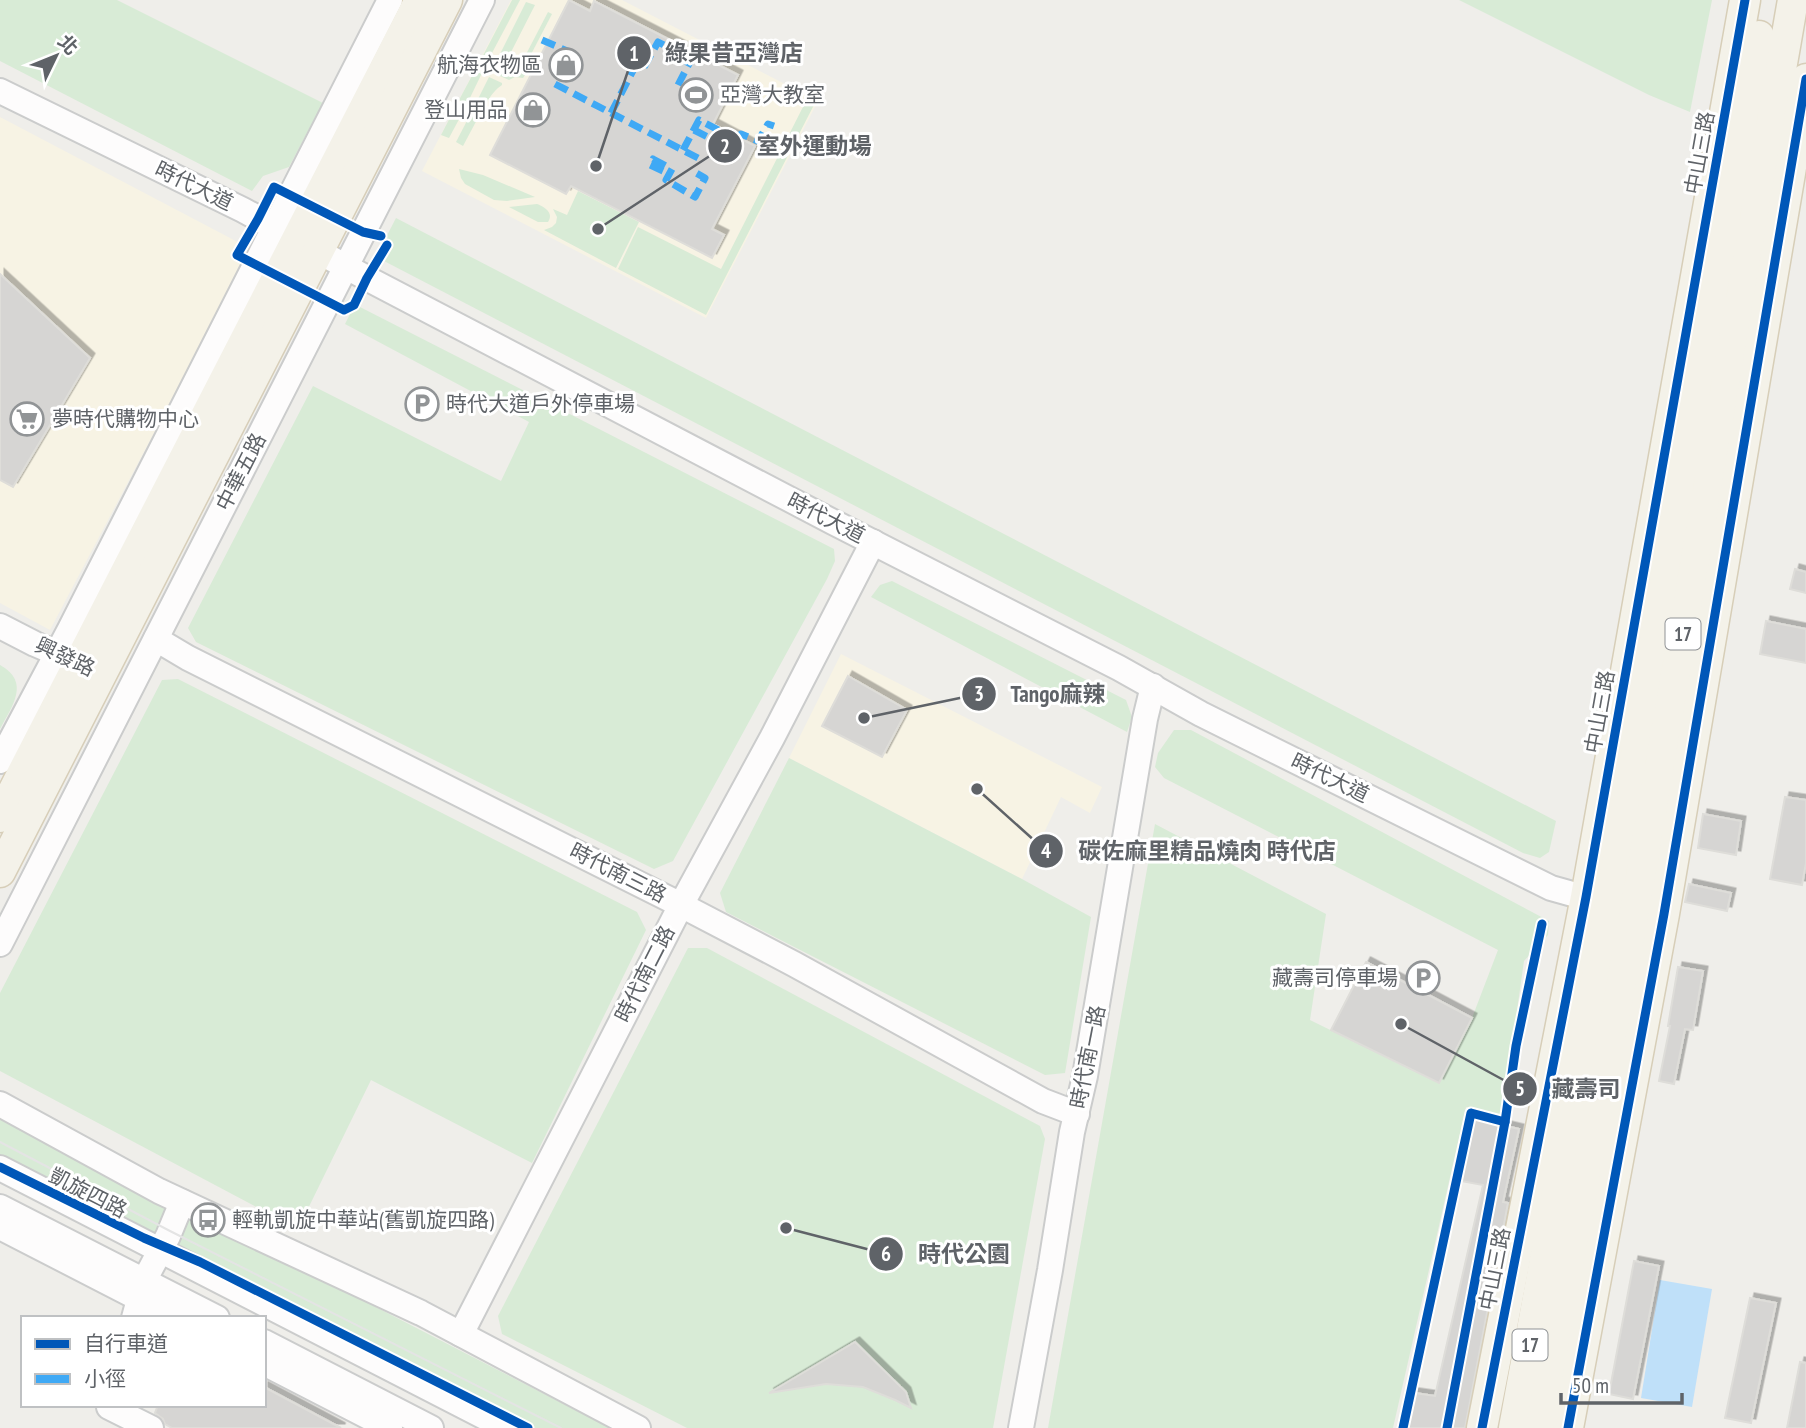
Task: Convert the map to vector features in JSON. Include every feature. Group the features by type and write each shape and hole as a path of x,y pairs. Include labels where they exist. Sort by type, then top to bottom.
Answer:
{"main road":[{"name":"中華五路","path":"0,817 420,0"},
{"name":"中華五路","path":"296,240 447,0"},
{"name":"中山三路","path":"1568,1428 1623,907 1745,0"},
{"name":"中山三路","path":"1623,907 1765,0"},
{"name":"中山三路","path":"1557,1265 1793,0"},
{"name":"中山三路","path":"1482,1428 1623,907 1806,79"},
{"name":"中華五路","path":"0,872 79,664"},
{"name":"17","path":"1514,1428 1557,1265"},
{"name":"17","path":"1541,1428 1557,1265"}],"street":[{"name":"中華五路","path":"0,761 79,664 296,240 390,0"},
{"name":"中華五路","path":"0,944 482,0"},
{"name":"時代大道","path":"0,92 243,211 1201,713 1551,888 1623,907"},
{"name":"時代南二路","path":"461,1334 681,905 873,542"},
{"name":"興發路","path":"0,626 130,689"},
{"name":"時代南三路","path":"156,639 188,658 681,905 1043,1101 1077,1114"},
{"name":"時代南一路","path":"1021,1428 1153,686"},
{"name":"凱旋四路","path":"0,1104 142,1182 421,1313 638,1428"},
{"name":"凱旋四路","path":"0,1168 150,1287 175,1316"},
{"name":"凱旋四路","path":"0,1186 150,1287 251,1316"},
{"path":"150,1287 182,1202"},
{"name":"凱旋四路","path":"0,1207 150,1287 213,1316"},
{"name":"凱旋四路","path":"0,1227 215,1316"},
{"name":"凱旋四路","path":"266,1322 445,1419"},
{"name":"凱旋四路","path":"266,1339 445,1419 506,1428"},
{"name":"凱旋四路","path":"266,1343 445,1419 473,1428"},
{"path":"266,1364 390,1428"},
{"path":"116,1415 151,1428"}],"shaded area":[{"path":"511,0 622,0 818,101 706,318 422,171"},
{"path":"0,117 251,249 50,630 0,603"},
{"path":"841,654 1102,787 1090,813 1061,797 1022,879 789,758"}],"green space":[{"path":"0,0 117,0 323,103 289,167 263,176 252,191 0,61"},
{"path":"512,0 520,0 484,68 478,65"},
{"path":"1459,0 1712,0 1690,112 1649,95"},
{"path":"526,2 535,5 508,58 513,62 510,68 525,75 523,78 515,77 509,80 491,72"},
{"path":"548,12 552,14 526,64 522,62"},
{"path":"475,70 482,73 467,104 459,100"},
{"path":"489,77 502,85 480,110 474,107"},
{"path":"808,97 816,101 706,315 618,269 638,227 721,269"},
{"path":"456,106 464,110 449,138 441,135"},
{"path":"471,113 479,116 463,146 456,142"},
{"path":"459,169 483,175 535,197 494,200 465,184"},
{"path":"578,191 639,222 616,268 544,230 556,223 557,217 553,209 567,215"},
{"path":"537,204 549,213 548,222 538,222 509,207"},
{"path":"396,218 1556,821 1549,852 1540,858 1523,853 384,261 380,249"},
{"path":"358,306 834,549 835,561 827,579 673,861 654,869 196,642 188,628 313,386 501,481 529,422 345,324 352,310"},
{"path":"892,581 1126,700 1132,717 1127,732 871,597 880,585"},
{"path":"0,665 15,679 17,687 13,703 0,729"},
{"path":"178,679 637,912 646,930 532,1163 371,1080 298,1229 0,1071 0,993 162,680"},
{"path":"1174,730 1191,730 1549,921 1548,935 1524,961 1502,1116 1466,1107 1393,1428 1048,1428 1155,824 1326,914 1310,1020 1438,1083 1472,1018 1498,950 1164,778 1155,767 1158,753"},
{"path":"789,758 1091,917 1065,1073 1045,1075 726,912 720,893"},
{"path":"688,948 707,948 1040,1126 1045,1139 993,1428 687,1428 502,1334 498,1316"},
{"path":"0,1113 610,1428 516,1428 0,1162"}],"water":[{"path":"1660,1280 1712,1289 1692,1407 1641,1398"}],"building":[{"path":"569,0 590,11 594,1 738,75 713,124 755,146 712,229 724,235 712,258 571,186 566,194 490,155"},
{"name":"夢時代購物中心","path":"0,274 90,358 13,487 0,480"},
{"path":"1795,569 1806,572 1806,593 1790,589"},
{"path":"1766,621 1806,629 1806,663 1760,654"},
{"path":"848,676 907,710 882,757 822,726"},
{"path":"1785,797 1806,800 1806,863 1802,885 1770,879"},
{"path":"1703,814 1741,821 1736,855 1698,848"},
{"path":"1689,884 1731,893 1727,911 1685,902"},
{"path":"1366,962 1472,1018 1439,1083 1331,1030"},
{"path":"1678,967 1703,971 1693,1030 1685,1029 1674,1084 1659,1081"},
{"path":"1473,1118 1519,1129 1503,1202 1508,1203 1465,1428 1408,1428 1414,1393 1435,1396 1483,1185 1461,1181"},
{"path":"1634,1261 1659,1266 1633,1399 1609,1394"},
{"path":"1750,1298 1776,1303 1751,1423 1725,1418"},
{"path":"855,1342 906,1392 911,1408 863,1387 826,1384 769,1393"},
{"path":"1800,1362 1806,1363 1806,1428 1787,1428"},
{"path":"266,1388 341,1428 172,1428 155,1413 157,1407 266,1407"}],"tram line":[{"path":"0,1142 561,1428"}],"marked path":[{"path":"542,40 572,53"},
{"path":"644,67 658,42 691,59"},
{"path":"678,85 694,54"},
{"path":"611,113 637,63"},
{"path":"555,84 698,158"},
{"path":"683,150 699,120 732,137"},
{"path":"738,140 741,134 758,141 768,124 774,126"},
{"path":"694,130 726,146"},
{"path":"663,171 650,165 653,159 666,166"},
{"path":"672,169 666,180 695,197 705,178 691,170"}],"cycle path":[{"path":"1482,1428 1586,897 1745,0"},
{"path":"1568,1428 1664,914 1806,79"},
{"path":"381,236 363,232 274,187 237,255 344,310 354,305 387,245"},
{"path":"1447,1428 1505,1122 1516,1046 1542,924"},
{"path":"1403,1428 1471,1113 1505,1122"},
{"path":"0,1167 144,1238 200,1262 528,1428"}],"place":[{"name":"航海衣物區","path":"566,65"},
{"name":"亞灣大教室","path":"696,95"},
{"name":"登山用品","path":"533,110"},
{"name":"綠果昔亞灣店","path":"596,166"},
{"name":"室外運動場","path":"598,229"},
{"name":"時代大道戶外停車場","path":"422,404"},
{"name":"夢時代購物中心","path":"27,419"},
{"name":"Tango麻辣","path":"864,718"},
{"name":"碳佐麻里精品燒肉 時代店","path":"977,789"},
{"name":"藏壽司停車場","path":"1423,978"},
{"name":"藏壽司","path":"1401,1024"},
{"name":"輕軌凱旋中華站(舊凱旋四路)","path":"208,1220"},
{"name":"時代公園","path":"786,1228"}]}
